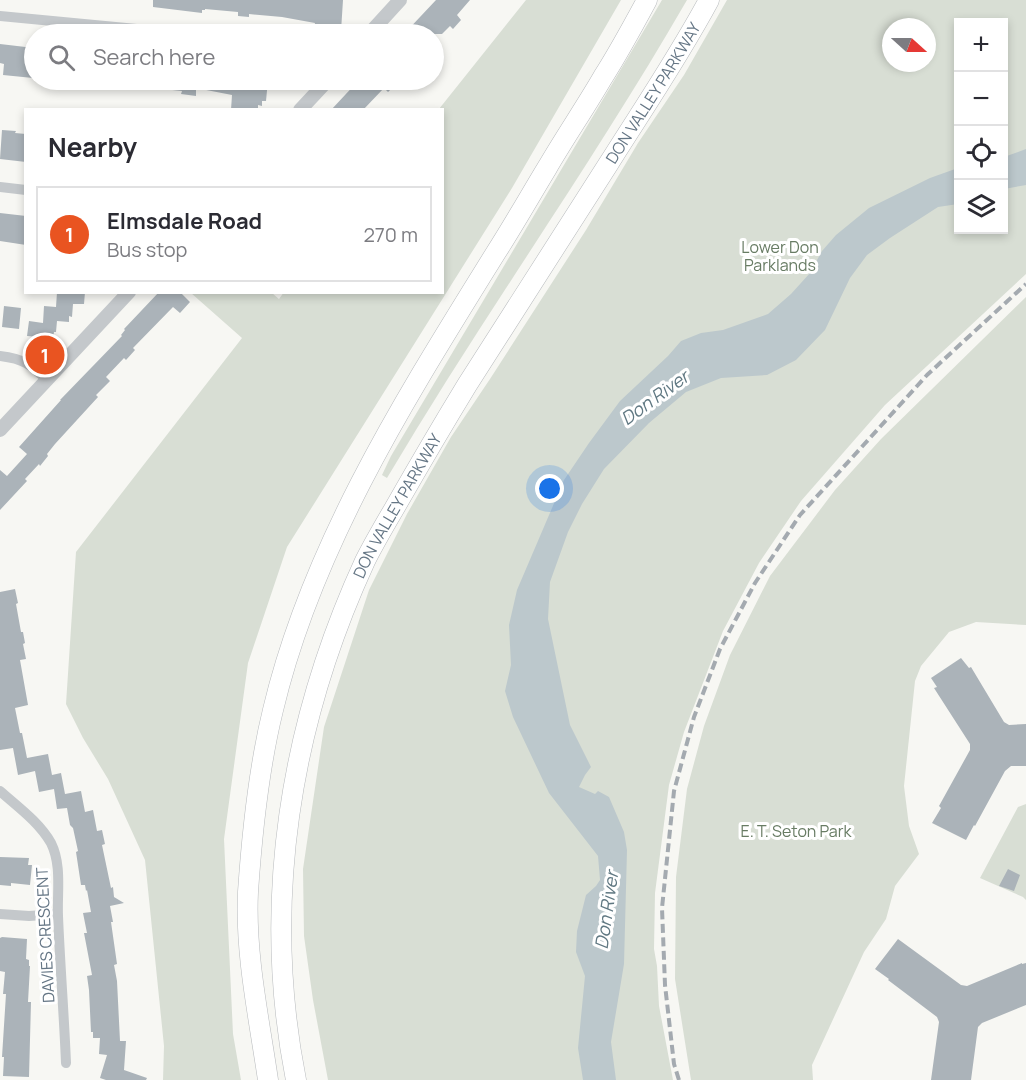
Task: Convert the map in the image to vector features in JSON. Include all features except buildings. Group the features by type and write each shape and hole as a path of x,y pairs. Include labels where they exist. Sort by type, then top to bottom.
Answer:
{"highway":[{"path":"268,1080 250,956 248,894 264,757 273,710 292,644 321,567 341,521 366,473 455,318 604,76 647,0"},
{"name":"DON VALLEY PARKWAY","path":"296,1080 282,971 280,909 288,821 303,745 323,666 343,612 367,558 431,443 662,79 709,0"}],"street":[{"path":"378,24 400,0"},
{"path":"0,16 84,24"},
{"path":"302,108 319,90"},
{"path":"0,187 24,190"},
{"path":"0,430 127,294"},
{"path":"0,356 25,361 47,380"},
{"name":"DAVIES CRESCENT","path":"0,791 38,824 52,845 58,864 58,914 66,1063"},
{"path":"0,914 29,916 58,914"}],"green space":[{"path":"526,0 621,0 512,188 287,547 248,663 224,839 233,1034 241,1080 163,1080 164,1046 145,860 108,779 66,704 76,552 242,338 192,294 273,294 279,299 283,294 444,294 444,108 440,108"},
{"path":"662,0 687,0 614,121 461,358 387,478 382,475 391,456"},
{"name":"Lower Don Parklands","path":"727,0 1026,0 1026,274 885,405 801,501 759,563 723,631 684,732 669,785 655,893 654,949 659,1006 673,1080 328,1080 304,936 303,869 324,727 369,590 407,514 451,437 586,230 638,143 684,75"},
{"name":"E. T. Seton Park","path":"1026,297 1026,625 976,622 949,632 921,666 915,681 904,786 909,826 919,854 895,886 886,919 864,952 812,1065 813,1080 691,1080 675,979 676,877 687,789 704,726 730,655 770,576 835,490 881,439"},
{"path":"1026,804 1026,900 980,878 1018,807"}],"water":[{"path":"1026,149 1026,185 1008,188 1008,156"},
{"name":"Don River","path":"954,169 954,205 938,207 867,255 850,278 825,330 796,360 767,375 721,378 686,392 649,423 604,469 568,532 550,582 548,619 570,725 591,767 579,787 595,794 598,791 609,797 624,832 627,850 624,964 611,1042 616,1080 583,1080 578,1048 585,976 576,952 577,931 586,895 600,880 598,856 549,793 513,717 505,691 511,665 509,625 517,590 564,480 620,401 681,341 701,333 723,330 768,314 810,273 822,251 836,235 869,208 930,178"}],"railway":[{"path":"679,1080 674,1064 665,985 662,908 674,791 694,717 720,649 755,583 800,515 927,375 1026,284"}],"place":[{"name":"Elmsdale Road","path":"45,355"}]}
